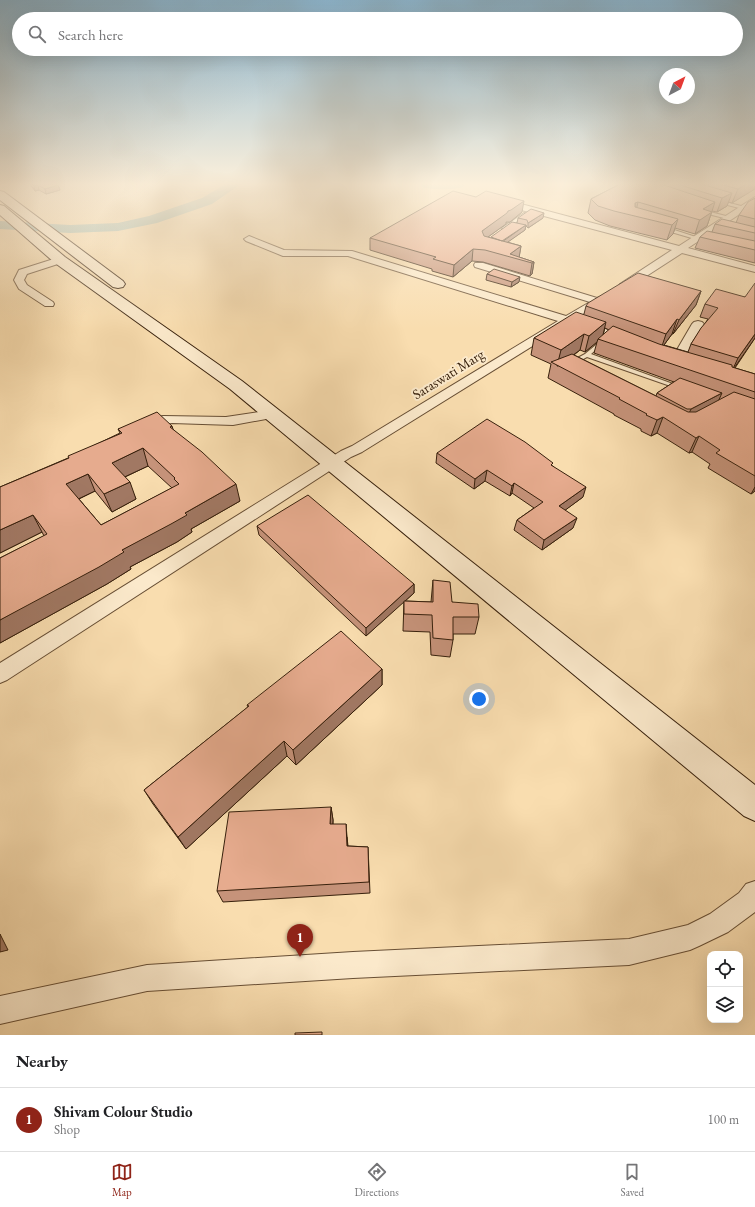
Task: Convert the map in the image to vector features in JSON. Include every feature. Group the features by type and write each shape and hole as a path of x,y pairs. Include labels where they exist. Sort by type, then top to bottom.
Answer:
{"main road":[{"path":"27,232 60,260 212,359 241,380 755,785"},
{"path":"51,232 148,306 212,359"},
{"path":"241,380 272,414 339,458 755,805"}],"street":[{"path":"616,232 755,269"},
{"name":"Saraswati Marg","path":"0,674 339,458 357,449 567,320 600,302 706,232"},
{"path":"698,237 713,240"},
{"path":"249,239 284,253 349,253 567,320 633,343"},
{"path":"49,304 23,287 20,280 23,272 60,260"},
{"path":"479,265 600,302"},
{"path":"691,364 674,358 698,324"},
{"path":"131,430 157,420 170,418 231,420 272,414"},
{"path":"0,1010 147,978 353,965 629,952 690,937 719,923 748,902 755,893"}],"lane":[{"path":"680,232 698,237"},
{"path":"575,368 569,365 587,355 611,335"},
{"path":"587,355 689,391"}],"building":[{"path":"380,232 483,232 484,236 521,246 510,254 534,262 532,263 485,250 473,249 454,265 433,259 436,257 370,238"},
{"path":"498,232 515,232 502,241 491,237"},
{"path":"705,232 713,232 755,241 755,250 700,237"},
{"path":"494,269 520,277 512,282 487,274"},
{"path":"638,273 701,291 679,320 677,319 666,334 586,306 588,303"},
{"path":"755,283 755,334 738,358 691,344 701,328 718,308 705,304 716,289 745,297"},
{"path":"576,312 606,322 589,336 584,334 561,350 534,338"},
{"path":"613,326 659,344 732,365 732,367 755,374 755,392 598,339"},
{"path":"572,354 688,412 696,412 734,392 755,399 755,476 716,453 720,450 699,436 696,438 663,417 657,420 646,415 647,414 619,399 620,398 551,362"},
{"path":"680,378 722,393 691,409 687,409 657,393"},
{"path":"157,412 172,426 170,427 202,452 236,484 185,513 187,515 122,550 124,552 99,567 0,620 0,558 47,534 33,515 0,530 0,487 69,458 68,456 122,433 118,429","holes":["143,448 175,478 174,479 179,484 101,525 66,484 88,474 104,494 130,482 112,463"]},
{"path":"487,419 525,442 553,463 551,465 586,487 559,506 577,518 544,540 517,520 543,502 514,483 512,486 487,470 475,479 437,453"},
{"path":"308,495 414,584 366,628 257,526"},
{"path":"433,580 450,582 452,602 478,604 479,617 453,617 453,640 433,638 432,615 404,614 404,601 433,602"},
{"path":"341,631 382,669 293,750 284,741 178,837 144,790 249,706 247,705"},
{"path":"331,807 330,824 346,824 347,846 368,847 369,882 217,891 229,812"},
{"path":"322,1032 322,1035 295,1035 295,1033"}],"place":[{"name":"Shivam Colour Studio","path":"300,957"}]}
